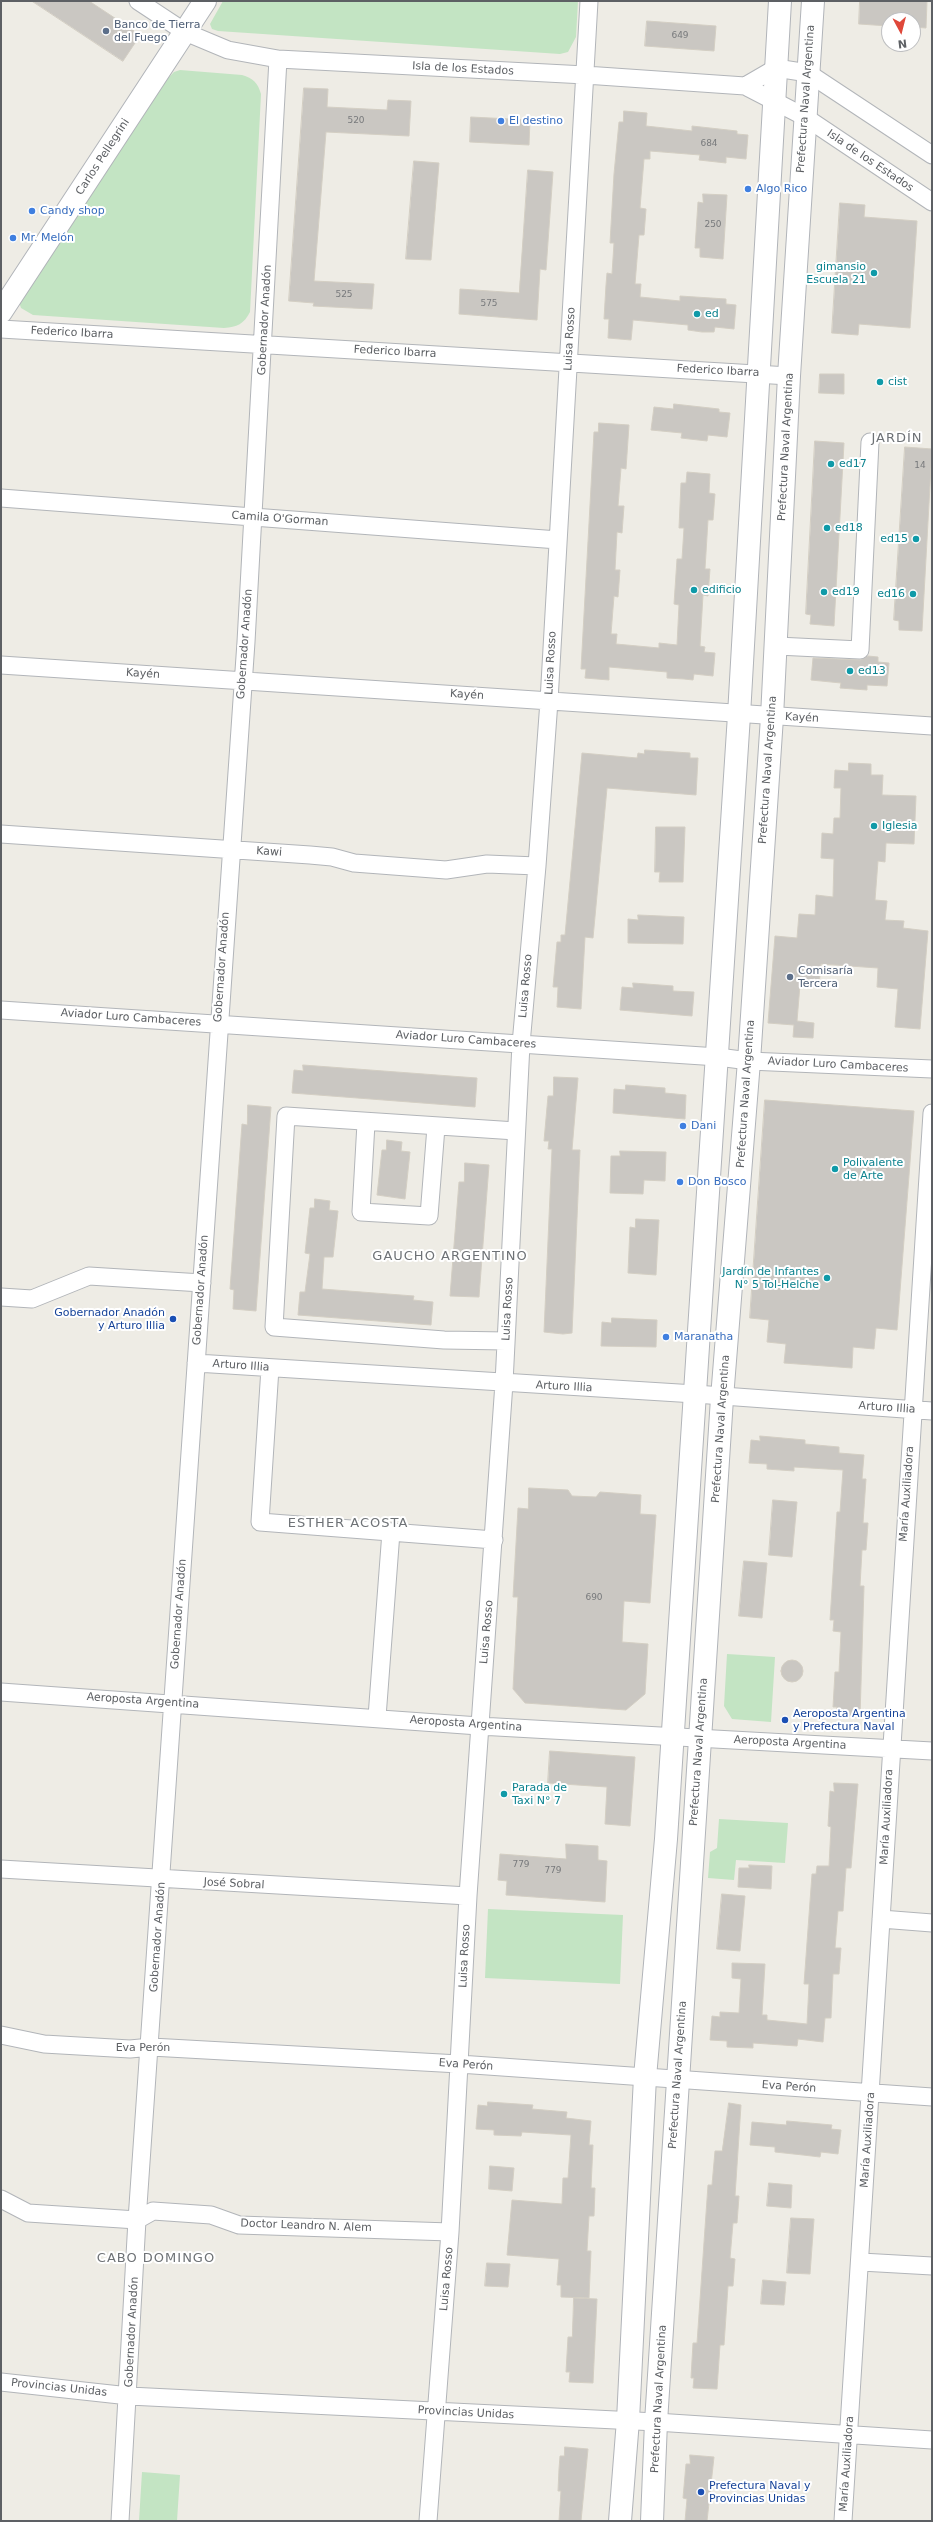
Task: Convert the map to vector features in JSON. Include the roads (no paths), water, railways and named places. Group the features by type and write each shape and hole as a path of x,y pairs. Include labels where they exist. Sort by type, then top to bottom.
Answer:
{"main road":[{"name":"Carlos Pellegrini","path":"1,312 205,1"},
{"path":"620,2521 628,2420 645,2077 665,1847 740,715 780,1"},
{"name":"Prefectura Naval Argentina","path":"652,2521 656,2422 722,1398 749,1061 772,717 789,376 804,117 813,1"}],"street":[{"name":"Isla de los Estados","path":"138,1 185,32 228,50 278,59 584,75 745,86 774,103 804,117 932,202"},
{"name":"Luisa Rosso","path":"428,2521 450,2232 468,1896 504,1383 521,1044 537,866 549,700 589,1"},
{"name":"Gobernador Anadón","path":"120,2521 129,2396 137,2220 151,2047 218,1024 243,681 264,345 278,59"},
{"path":"745,86 776,68 808,73 932,155"},
{"name":"Federico Ibarra","path":"1,329 789,376"},
{"path":"776,646 860,650 870,442"},
{"name":"Camila O'Gorman","path":"1,498 558,540"},
{"name":"Kayén","path":"1,665 549,700 740,715 932,726"},
{"name":"Kawi","path":"1,834 332,857 354,863 446,870 487,864 537,866"},
{"name":"Aviador Luro Cambaceres","path":"1,1010 718,1057 749,1061 932,1069"},
{"name":"María Auxiliadora","path":"843,2521 872,2092 891,1748 932,1113"},
{"path":"506,1340 444,1340 274,1327 286,1116 366,1123 516,1131"},
{"path":"366,1123 361,1212 422,1216 429,1216 436,1127"},
{"path":"1,1297 32,1299 89,1276 202,1283"},
{"name":"Arturo Illia","path":"196,1363 695,1394 722,1398 932,1411"},
{"path":"270,1368 260,1522 494,1540"},
{"path":"377,1717 391,1532"},
{"name":"Aeroposta Argentina","path":"1,1692 377,1717 479,1726 932,1751"},
{"name":"José Sobral","path":"1,1869 162,1880 468,1896"},
{"path":"881,1919 932,1923"},
{"name":"Eva Perón","path":"1,2035 44,2044 130,2049 151,2047 459,2064 932,2097"},
{"path":"1,2199 28,2213 137,2220"},
{"name":"Doctor Leandro N. Alem","path":"137,2220 153,2211 211,2215 239,2225 450,2232"},
{"path":"861,2262 932,2266"},
{"name":"Provincias Unidas","path":"1,2382 129,2396 628,2420 932,2440"}],"place":[{"name":"Banco de Tierra del Fuego","path":"106,31"},
{"name":"El destino","path":"501,121"},
{"name":"Algo Rico","path":"748,189"},
{"name":"Candy shop","path":"32,211"},
{"name":"Mr. Melón","path":"13,238"},
{"name":"gimansio Escuela 21","path":"874,273"},
{"name":"ed","path":"697,314"},
{"name":"cist","path":"880,382"},
{"name":"ed17","path":"831,464"},
{"name":"ed18","path":"827,528"},
{"name":"ed15","path":"916,539"},
{"name":"edificio","path":"694,590"},
{"name":"ed19","path":"824,592"},
{"name":"ed16","path":"913,594"},
{"name":"ed13","path":"850,671"},
{"name":"Iglesia","path":"874,826"},
{"name":"Comisaría Tercera","path":"790,977"},
{"name":"Dani","path":"683,1126"},
{"name":"Polivalente de Arte","path":"835,1169"},
{"name":"Don Bosco","path":"680,1182"},
{"name":"Jardín de Infantes N° 5 Tol-Helche","path":"827,1278"},
{"name":"Gobernador Anadón y Arturo Illia","path":"173,1319"},
{"name":"Maranatha","path":"666,1337"},
{"name":"Aeroposta Argentina y Prefectura Naval","path":"785,1720"},
{"name":"Parada de Taxi N° 7","path":"504,1794"},
{"name":"Prefectura Naval y Provincias Unidas","path":"701,2492"}],"district":[{"name":"JARDÍN","path":"897,439"},
{"name":"GAUCHO ARGENTINO","path":"450,1257"},
{"name":"ESTHER ACOSTA","path":"348,1524"},
{"name":"CABO DOMINGO","path":"156,2259"}]}
